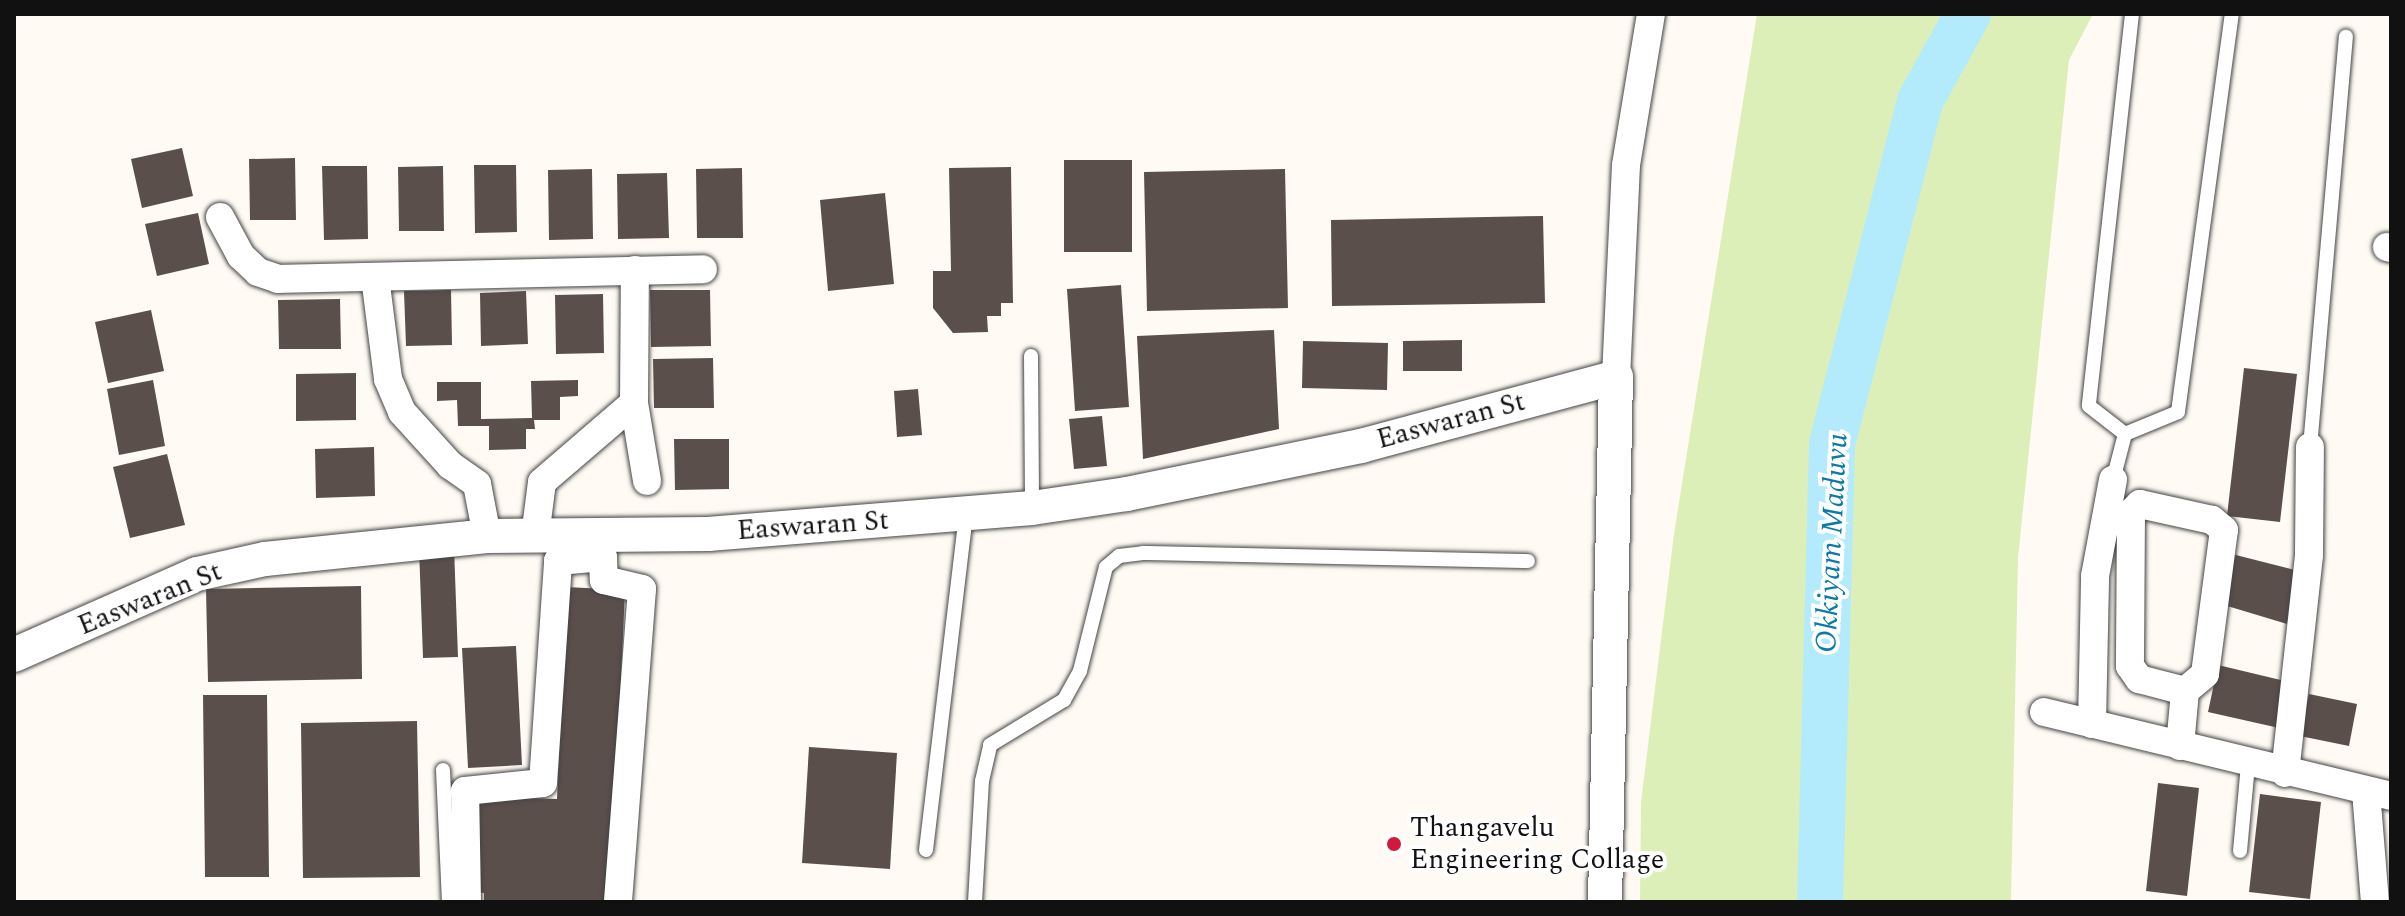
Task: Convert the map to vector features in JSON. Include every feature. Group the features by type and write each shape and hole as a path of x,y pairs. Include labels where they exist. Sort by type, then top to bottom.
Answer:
{"street":[{"path":"1605,902 1616,377 1626,165 1651,14"},
{"path":"220,217 241,256 258,272 278,279 703,269"},
{"path":"635,270 634,403 647,481"},
{"path":"375,277 388,379 402,412 450,465 477,484 487,536"},
{"name":"Easwaran St","path":"14,655 197,574 367,545 487,536 535,536 571,548 1032,508 1127,494 1361,446 1616,377"},
{"path":"535,536 542,482 634,403"},
{"path":"2285,773 2309,555 2310,447"},
{"path":"2092,724 2095,576 2113,480"},
{"path":"2180,746 2185,691 2205,674 2224,530 2212,520 2140,504 2131,513 2130,666 2139,679 2185,691"},
{"path":"467,902 465,791 543,783 558,561 571,548 603,557 604,580 642,589 618,902"},
{"path":"2044,712 2248,765 2378,794 2375,902"}],"lane":[{"path":"2125,434 2089,406 2132,14"},
{"path":"2125,434 2178,412 2232,14"},
{"path":"2310,447 2346,37"},
{"path":"1031,356 1032,508"},
{"path":"2113,480 2125,434"},
{"path":"926,850 966,514"},
{"path":"975,902 982,781 990,745 1064,700 1080,671 1106,567 1119,556 1143,553 1528,561"},
{"path":"2240,851 2248,765"},
{"path":"443,770 449,902"}],"green space":[{"path":"1757,14 2093,14 2069,60 2018,558 2011,902 1640,902 1641,802 1674,534"}],"building":[{"path":"182,148 193,196 142,208 131,159"},
{"path":"295,158 296,220 250,220 249,159"},
{"path":"1064,160 1132,160 1132,252 1064,252"},
{"path":"474,165 516,165 517,232 475,233"},
{"path":"322,166 367,166 368,239 324,240"},
{"path":"443,166 444,231 399,231 398,167"},
{"path":"1011,167 1013,303 1001,303 1001,316 987,316 988,332 953,333 933,308 933,271 951,271 949,168"},
{"path":"742,168 743,238 697,238 696,169"},
{"path":"592,169 593,239 549,240 548,170"},
{"path":"1285,169 1288,308 1147,311 1144,172"},
{"path":"667,173 669,238 618,239 617,174"},
{"path":"885,193 894,284 828,291 820,200"},
{"path":"198,213 209,264 157,276 145,224"},
{"path":"1543,216 1545,303 1332,306 1331,220"},
{"path":"1121,285 1129,407 1075,411 1067,289"},
{"path":"451,290 452,345 406,346 404,291"},
{"path":"650,290 710,290 711,346 651,347"},
{"path":"526,291 528,344 481,346 480,293"},
{"path":"603,294 604,353 556,354 555,295"},
{"path":"340,299 341,349 279,349 278,300"},
{"path":"151,310 164,371 108,383 95,322"},
{"path":"1274,330 1279,429 1143,459 1137,336"},
{"path":"1462,340 1462,371 1403,371 1403,341"},
{"path":"1303,341 1388,343 1387,390 1302,388"},
{"path":"713,358 714,408 654,408 653,359"},
{"path":"2244,368 2297,374 2280,522 2227,516"},
{"path":"356,373 356,420 296,421 296,374"},
{"path":"153,380 165,446 119,455 107,389"},
{"path":"578,380 578,396 560,397 560,420 534,420 535,429 526,429 526,449 489,450 489,426 458,426 457,400 437,401 437,382 481,382 481,419 532,418 531,381"},
{"path":"918,389 922,435 897,437 894,391"},
{"path":"1102,416 1107,466 1074,469 1069,419"},
{"path":"674,439 729,439 729,489 675,490"},
{"path":"374,447 375,496 316,498 315,449"},
{"path":"167,454 185,525 130,538 113,467"},
{"path":"454,547 458,657 423,658 419,548"},
{"path":"2232,554 2303,572 2287,624 2224,605"},
{"path":"361,586 362,679 208,682 206,589"},
{"path":"566,587 625,590 611,902 484,902 484,893 470,892 475,796 557,799"},
{"path":"516,646 522,765 468,768 462,648"},
{"path":"2218,665 2289,682 2279,728 2208,712"},
{"path":"2309,694 2357,704 2349,746 2300,736"},
{"path":"203,695 267,695 269,877 205,877"},
{"path":"417,721 420,877 303,878 301,723"},
{"path":"809,747 897,753 890,869 802,863"},
{"path":"2158,783 2199,788 2187,896 2146,891"},
{"path":"2260,794 2321,802 2310,899 2249,892"}],"waterway":[{"name":"Okkiyam Maduvu","path":"1820,902 1832,444 1920,101 1968,14"}],"place":[{"name":"Thangavelu Engineering Collage","path":"1394,844"}]}
